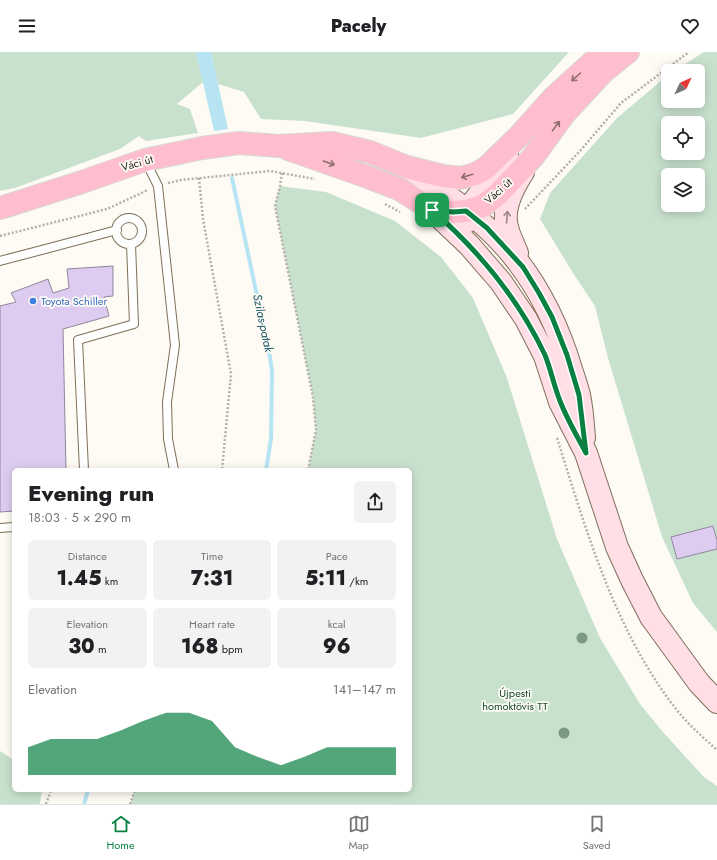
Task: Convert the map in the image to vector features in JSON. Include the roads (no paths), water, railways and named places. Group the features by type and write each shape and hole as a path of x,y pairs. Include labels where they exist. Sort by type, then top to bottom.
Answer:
{"main road":[{"name":"Váci út","path":"0,208 145,160 202,148 239,144 279,146 332,143 370,152 407,166 443,176 461,178 475,174 486,168 519,136 553,98 597,58 606,52"},
{"name":"Váci út","path":"279,146 399,189 432,210 453,212 466,211 483,206 497,195 533,157 566,113 603,72 628,52"},
{"path":"469,245 466,226 466,211 482,191 519,136"},
{"path":"533,157 513,188 506,218 506,226 523,267 552,317 567,355 579,395 586,453"},
{"path":"407,166 443,192 487,228 523,267"},
{"path":"432,210 469,245 501,282 526,319 545,356 560,402 586,453 617,547 632,580 651,617 699,684 717,702"}],"lane":[{"path":"145,160 158,186 175,345 166,402 168,439 174,468"},
{"path":"129,219 133,219 140,224 142,228 141,237 135,243 131,244 127,244 120,240 117,230 121,222 129,219"},
{"path":"0,261 117,230"},
{"path":"84,468 78,340 134,324 131,244"},
{"path":"0,528 12,527"}],"water":[{"path":"196,52 211,52 228,129 214,131"}],"waterway":[{"name":"Szilas-patak","path":"232,178 272,372 271,439 266,468"},
{"name":"Szilas-patak","path":"84,804 87,792"}],"place":[{"name":"Toyota Schiller","path":"33,301"}],"park label":[{"name":"Újpesti homoktövis TT","path":"515,699"}]}
